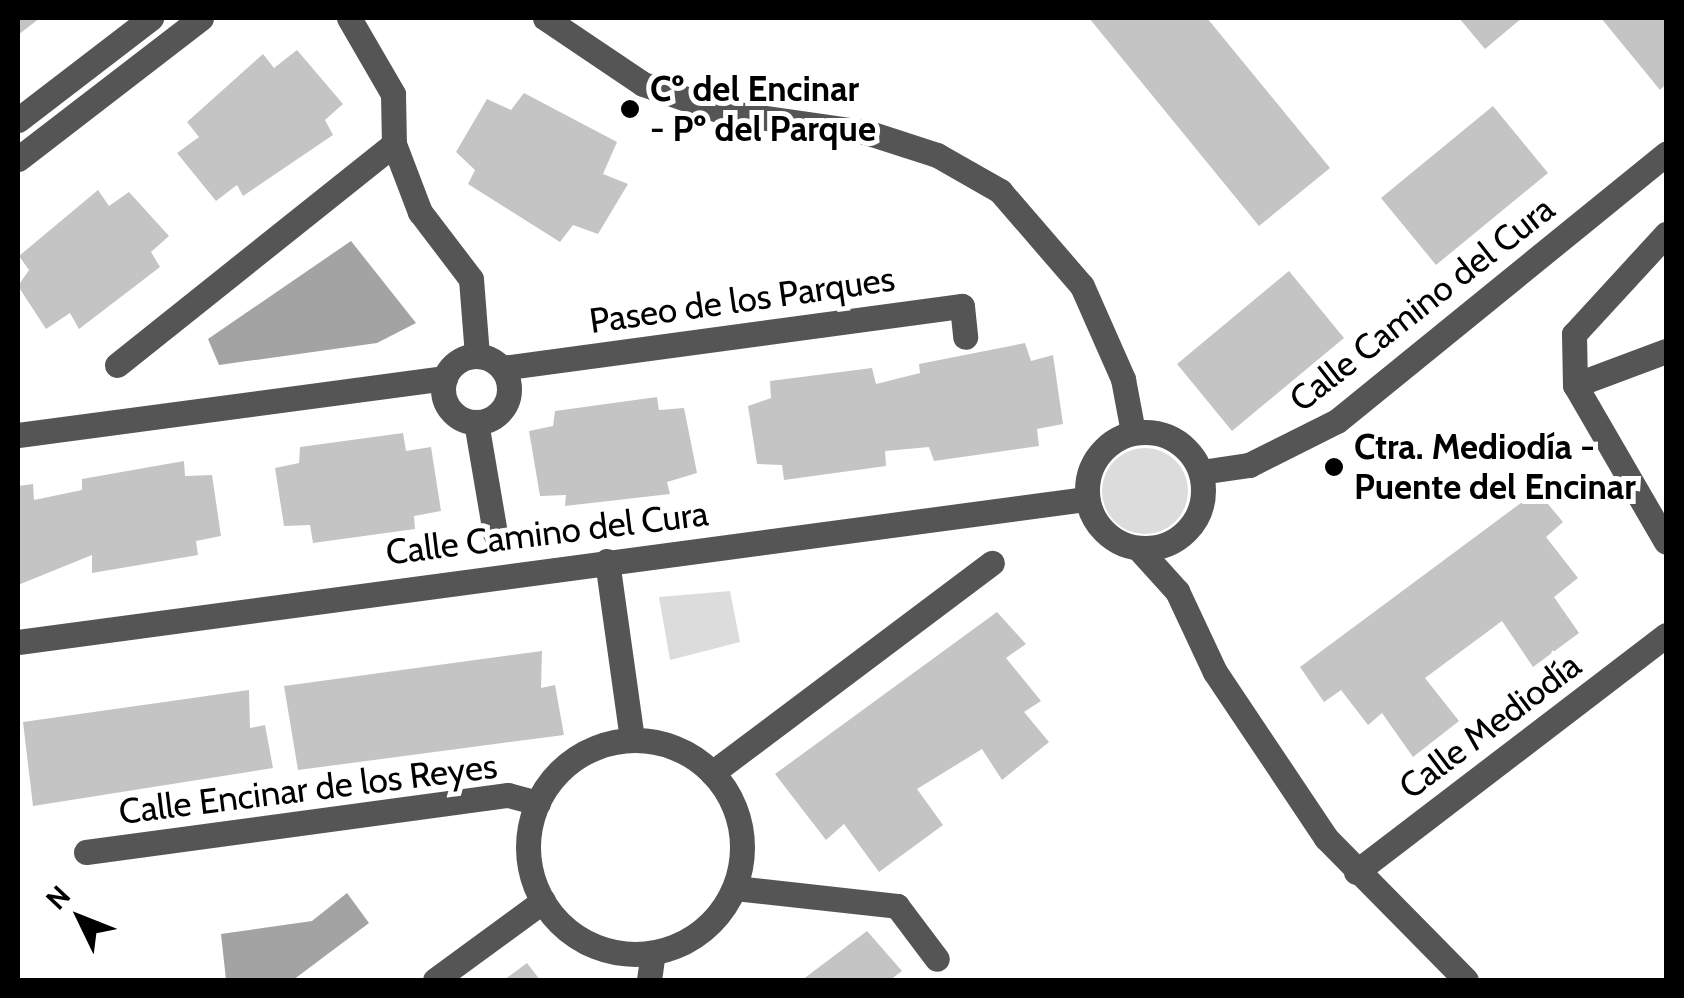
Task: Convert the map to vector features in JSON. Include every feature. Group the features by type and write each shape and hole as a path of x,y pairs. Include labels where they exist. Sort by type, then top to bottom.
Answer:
{"street":[{"path":"18,120 151,18"},
{"path":"18,159 200,18"},
{"path":"350,18 393,94 394,144 420,212 471,279 478,356"},
{"path":"544,18 643,84 724,112 868,132 937,155 1000,191 1082,286 1124,379 1133,432"},
{"path":"117,366 394,144"},
{"name":"Calle Camino del Cura","path":"1201,472 1249,464 1337,420 1666,154"},
{"path":"1666,234 1574,334 1575,384 1666,542"},
{"name":"Paseo de los Parques","path":"502,368 962,306 965,337"},
{"path":"1575,384 1666,351"},
{"path":"476,422 506,403 502,368 478,356"},
{"path":"18,435 445,378 478,356"},
{"path":"445,378 446,403 476,422 496,533"},
{"path":"1177,591 1179,538 1200,508 1201,472 1175,439 1133,432 1096,456 1086,499 1114,541 1140,549 1177,591 1271,765 1356,872 1466,980"},
{"name":"Calle Camino del Cura","path":"18,642 1086,499"},
{"path":"1140,549 1179,538"},
{"path":"607,561 632,739 666,744 712,773 739,817 735,888 716,919 653,953 649,980"},
{"path":"712,773 992,562"},
{"name":"Calle Mediodía","path":"1356,872 1666,636"},
{"name":"Calle Encinar de los Reyes","path":"632,739 567,764 538,803 528,857 543,901 583,942 653,953"},
{"name":"Calle Encinar de los Reyes","path":"86,852 508,795 538,803"},
{"path":"735,888 897,906 937,959"},
{"path":"435,980 543,901"}],"shaded area":[{"path":"351,241 416,323 377,343 219,365 208,339"},
{"path":"1145,448 1169,455 1181,467 1188,491 1181,515 1169,527 1145,534 1121,527 1109,515 1102,491 1109,467 1121,455"},
{"path":"730,591 740,642 670,660 659,597"},
{"path":"347,893 369,923 293,980 226,980 221,934 312,921"}],"building":[{"path":"18,18 40,18 18,35"},
{"path":"1089,18 1207,18 1330,168 1259,226"},
{"path":"1459,18 1522,18 1485,49"},
{"path":"1601,18 1666,18 1666,84 1660,90"},
{"path":"297,50 343,104 325,120 333,135 243,196 237,185 216,201 177,153 199,137 187,122 263,54 274,68"},
{"path":"524,93 617,142 603,174 628,184 598,234 573,225 560,242 468,184 475,170 456,152 487,99 511,110"},
{"path":"1493,106 1548,173 1436,265 1381,198"},
{"path":"98,190 109,206 129,192 169,236 151,252 160,267 79,329 70,313 46,329 18,286 29,270 19,256"},
{"path":"1289,271 1344,338 1232,431 1177,364"},
{"path":"1025,343 1031,361 1053,355 1063,424 1037,429 1039,446 934,461 929,447 885,451 886,466 784,480 782,465 757,464 748,406 771,398 770,381 872,368 876,384 920,373 919,364"},
{"path":"657,397 659,410 684,408 697,473 667,482 670,494 565,506 566,495 540,496 529,431 553,426 555,411"},
{"path":"403,433 406,451 431,447 441,511 414,516 415,529 313,543 310,525 284,526 275,468 299,463 300,447"},
{"path":"184,461 185,476 212,475 221,536 196,541 198,555 92,573 92,555 18,585 18,486 33,484 34,500 82,490 82,479"},
{"path":"1537,491 1563,522 1546,537 1578,578 1554,597 1579,633 1533,667 1502,621 1425,678 1459,721 1413,757 1382,713 1368,725 1341,690 1324,702 1300,667"},
{"path":"997,612 1026,644 1006,658 1041,701 1024,712 1049,742 1002,780 982,749 917,789 943,825 879,872 844,824 826,840 775,774"},
{"path":"542,651 541,688 555,685 564,735 298,770 284,686"},
{"path":"249,690 250,728 265,725 273,768 33,806 23,722"},
{"path":"867,931 902,971 890,980 802,980"},
{"path":"527,963 540,980 504,980"}],"place":[{"name":"Cº del Encinar - Pº del Parque","path":"630,109"},
{"name":"Ctra. Mediodía - Puente del Encinar","path":"1334,467"}]}
